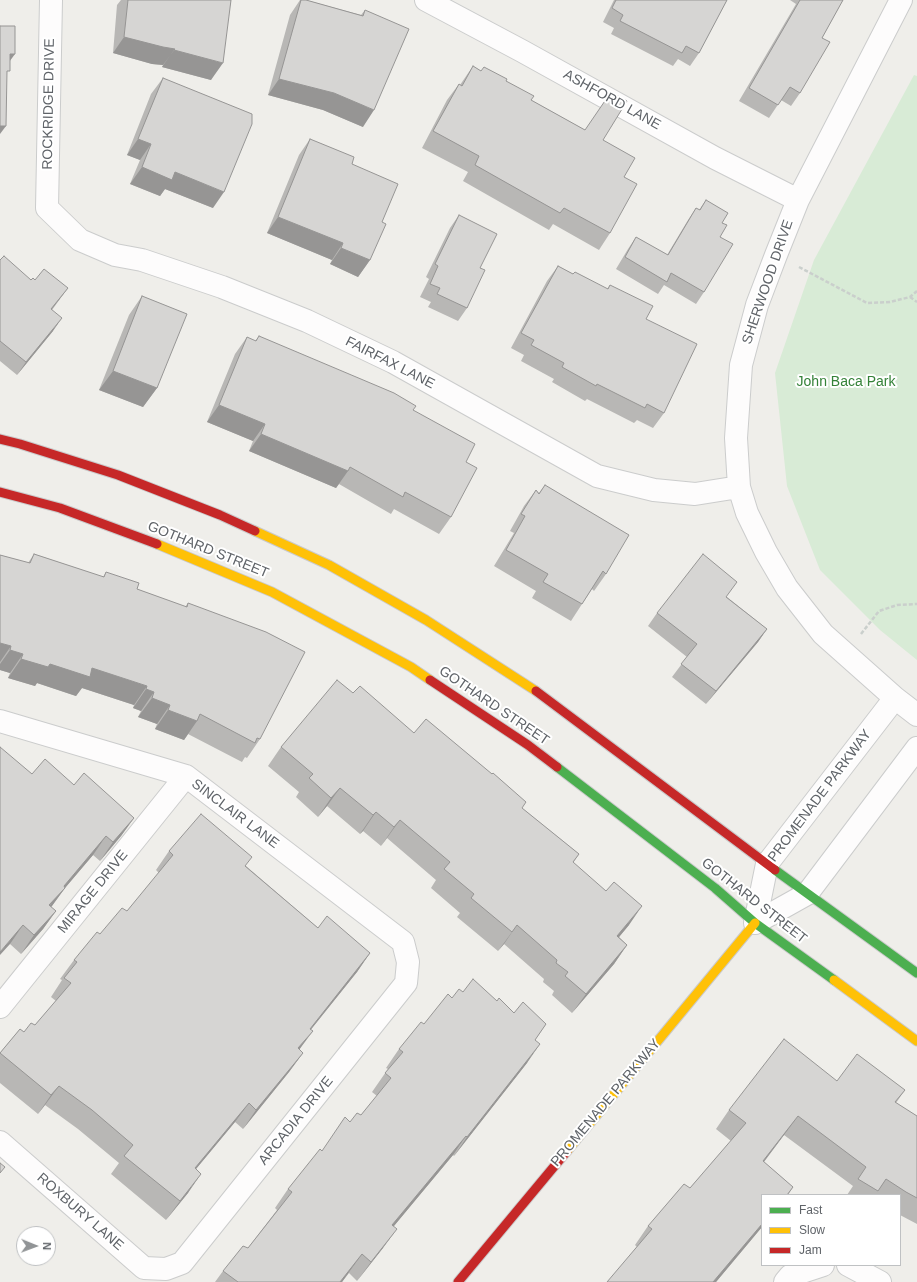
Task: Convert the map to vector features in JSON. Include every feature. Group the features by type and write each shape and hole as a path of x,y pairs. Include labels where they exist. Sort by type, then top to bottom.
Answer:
{"street":[{"name":"ROCKRIDGE DRIVE","path":"47,208 51,0"},
{"name":"ASHFORD LANE","path":"426,0 529,54 715,158 798,200"},
{"name":"SHERWOOD DRIVE","path":"901,0 798,200 757,305 741,365 736,438 739,487 750,519 766,552 787,588 823,634 895,698 917,715"},
{"name":"FAIRFAX LANE","path":"47,208 80,240 115,255 142,260 222,287 307,321 393,362 597,476 654,490 695,494 739,487"},
{"path":"0,439 118,475 220,515 329,565 426,620 539,693 807,894 917,973"},
{"name":"GOTHARD STREET","path":"0,492 60,508 177,552 272,592 412,667 528,745 715,888 755,923 917,1040"},
{"name":"PROMENADE PARKWAY","path":"755,923 768,864 895,698"},
{"name":"SINCLAIR LANE","path":"0,720 186,776 403,942 408,962"},
{"name":"PROMENADE PARKWAY","path":"458,1282 755,923 807,894 917,748"},
{"name":"MIRAGE DRIVE","path":"0,1007 186,776"},
{"name":"ARCADIA DRIVE","path":"166,1269 182,1262 406,983 408,962"},
{"name":"ROXBURY LANE","path":"0,1142 144,1268 166,1269"},
{"path":"785,1282 790,1276 820,1266"},
{"path":"850,1266 880,1282"}],"path":[{"path":"776,255 868,303 890,302 910,297 917,291"},
{"path":"910,297 917,302"},
{"path":"846,653 879,611 897,605 917,604"}],"green space":[{"name":"John Baca Park","path":"914,75 917,76 917,660 880,630 820,570 787,486 775,373 814,260"}],"building":[{"path":"128,0 231,0 223,63 174,50 175,49 124,37"},
{"path":"301,0 306,0 363,16 365,10 409,29 374,110 334,93 279,79"},
{"path":"616,0 727,0 699,53 686,46 682,53 620,21 623,15 612,8"},
{"path":"800,0 843,0 822,38 830,42 800,93 790,87 778,105 749,88"},
{"path":"0,26 15,26 15,54 10,54 10,71 7,71 6,126 0,126"},
{"path":"473,66 481,71 484,67 507,79 506,81 534,96 531,100 585,130 611,92 627,101 603,140 635,158 624,177 637,184 610,233 564,208 560,213 475,165 479,156 433,131 459,84 462,86"},
{"path":"163,78 252,114 252,124 224,192 175,172 172,180 142,167 151,144 138,139"},
{"path":"310,139 354,157 352,164 398,184 382,222 386,224 370,260 341,248 343,243 278,217"},
{"path":"706,200 728,213 722,223 727,225 720,237 733,244 704,292 671,273 667,282 625,257 636,237 668,255 696,208 700,210"},
{"path":"459,215 497,234 480,268 485,270 467,308 437,294 440,288 430,284 438,266 435,264"},
{"path":"4,256 31,280 33,278 35,280 44,269 68,288 51,309 62,318 26,362 0,341 0,260"},
{"path":"558,266 573,274 575,272 608,289 610,285 653,306 646,319 697,344 664,413 647,404 645,408 597,384 596,386 562,367 564,363 531,345 534,340 521,333"},
{"path":"142,296 187,314 157,388 113,371"},
{"path":"259,336 394,393 416,406 413,410 475,444 466,462 477,468 451,517 405,492 403,497 350,467 348,471 261,434 265,424 219,405 247,337 256,341"},
{"path":"545,485 629,535 606,574 603,571 582,604 543,582 548,574 506,550 525,516 521,514 536,490 539,494"},
{"path":"34,554 104,577 106,572 139,583 137,589 187,607 188,603 266,632 305,652 260,739 257,738 255,743 200,714 197,721 168,710 170,705 152,698 154,692 146,689 147,686 92,668 90,677 50,664 48,667 21,659 23,654 10,650 11,646 0,643 0,555 30,563"},
{"path":"703,554 737,582 726,597 767,629 716,691 681,664 697,644 657,613"},
{"path":"337,680 353,693 360,686 414,733 426,719 492,774 493,773 526,802 522,808 579,854 573,862 606,891 614,882 642,906 617,936 627,945 586,994 565,976 568,972 556,963 557,960 517,925 512,932 471,898 474,894 444,869 450,862 400,820 394,827 376,812 373,815 340,788 331,798 309,778 313,774 281,747"},
{"path":"0,747 32,774 45,759 74,785 84,773 134,818 113,842 106,836 64,886 65,888 49,905 56,911 34,935 23,925 0,952"},
{"path":"201,814 252,857 245,866 318,928 327,916 370,953 310,1029 313,1031 298,1048 303,1053 256,1110 249,1103 195,1168 201,1174 180,1201 124,1156 133,1145 92,1110 59,1086 51,1095 0,1053 20,1029 24,1032 31,1023 35,1025 71,983 64,978 77,962 74,960 97,932 100,934 122,908 127,911 173,855 169,851"},
{"path":"473,979 497,1001 499,998 514,1013 523,1002 546,1024 535,1040 540,1044 467,1137 466,1136 392,1225 397,1229 371,1262 362,1254 340,1282 238,1282 223,1271 243,1246 248,1248 292,1192 288,1189 320,1149 322,1151 345,1117 350,1122 357,1113 361,1115 391,1078 385,1073 403,1052 399,1049 421,1022 424,1024 448,994 452,998 459,989 463,992"},
{"path":"784,1039 837,1081 857,1054 905,1090 895,1102 917,1116 917,1198 886,1179 878,1191 858,1179 866,1167 798,1116 763,1161 793,1187 788,1194 761,1194 761,1225 713,1282 607,1282 652,1229 648,1226 684,1184 690,1188 746,1123 729,1110"},
{"path":"0,1163 5,1167 0,1173"}],"traffic: fast":[{"path":"557,767 715,888 755,923 834,980"},
{"path":"775,870 917,973"}],"traffic: slow":[{"path":"255,531 329,565 426,620 536,691"},
{"path":"157,544 272,592 411,667 430,680"},
{"path":"567,1151 755,923"},
{"path":"834,980 917,1041"}],"traffic: jam":[{"path":"0,439 118,475 220,515 255,531"},
{"path":"0,492 60,508 157,544"},
{"path":"430,680 528,745 557,767"},
{"path":"536,691 775,870"},
{"path":"458,1282 567,1151"}]}
